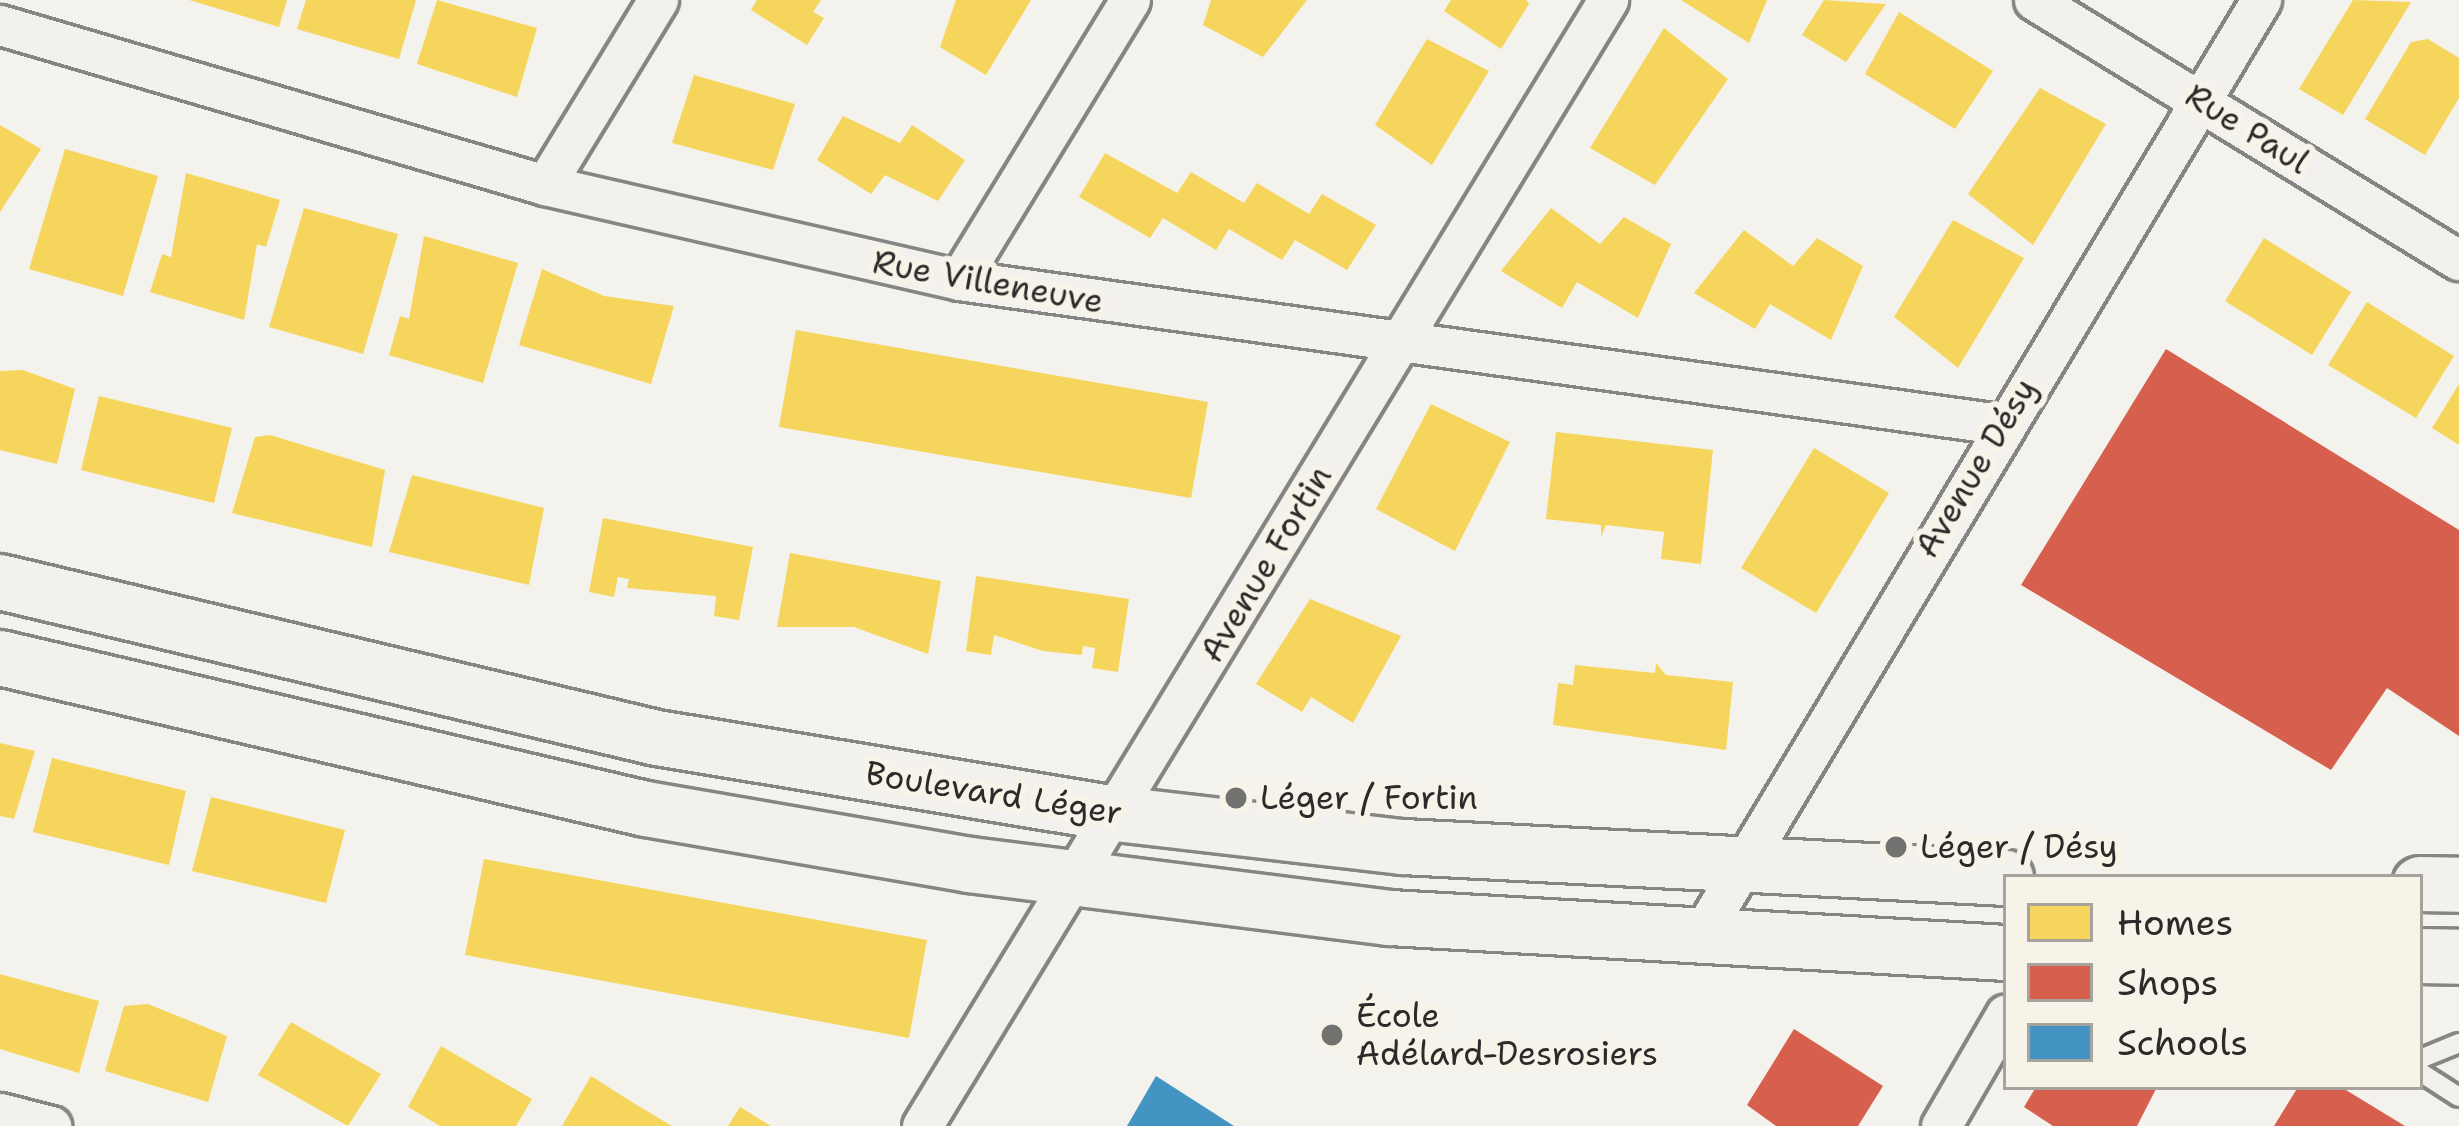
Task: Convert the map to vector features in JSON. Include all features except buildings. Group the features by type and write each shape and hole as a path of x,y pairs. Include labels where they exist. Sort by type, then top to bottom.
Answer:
{"main road":[{"name":"Boulevard Léger","path":"0,582 657,738 1117,814 1735,869 2003,878"},
{"path":"0,658 646,809 1075,879 1390,918 1699,940 2003,953"},
{"path":"2423,884 2459,885"},
{"path":"2423,956 2459,957"}],"street":[{"path":"545,185 658,0"},
{"path":"959,280 1130,0"},
{"name":"Avenue Fortin","path":"922,1126 1117,814 1608,0"},
{"name":"Rue Paul","path":"2034,0 2459,260"},
{"name":"Avenue Désy","path":"1699,940 1735,869 2000,424 2261,0"},
{"name":"Rue Villeneuve","path":"0,25 545,185 959,280 1396,348 2000,424"},
{"path":"1941,1126 2003,1020"},
{"path":"0,1113 51,1126"}],"lane":[{"path":"2423,1058 2459,1042"},
{"path":"2423,1074 2459,1097"}],"place":[{"name":"Léger / Fortin","path":"1236,798"},
{"name":"Léger / Désy","path":"1896,847"},
{"name":"École Adélard-Desrosiers","path":"1332,1035"}]}
